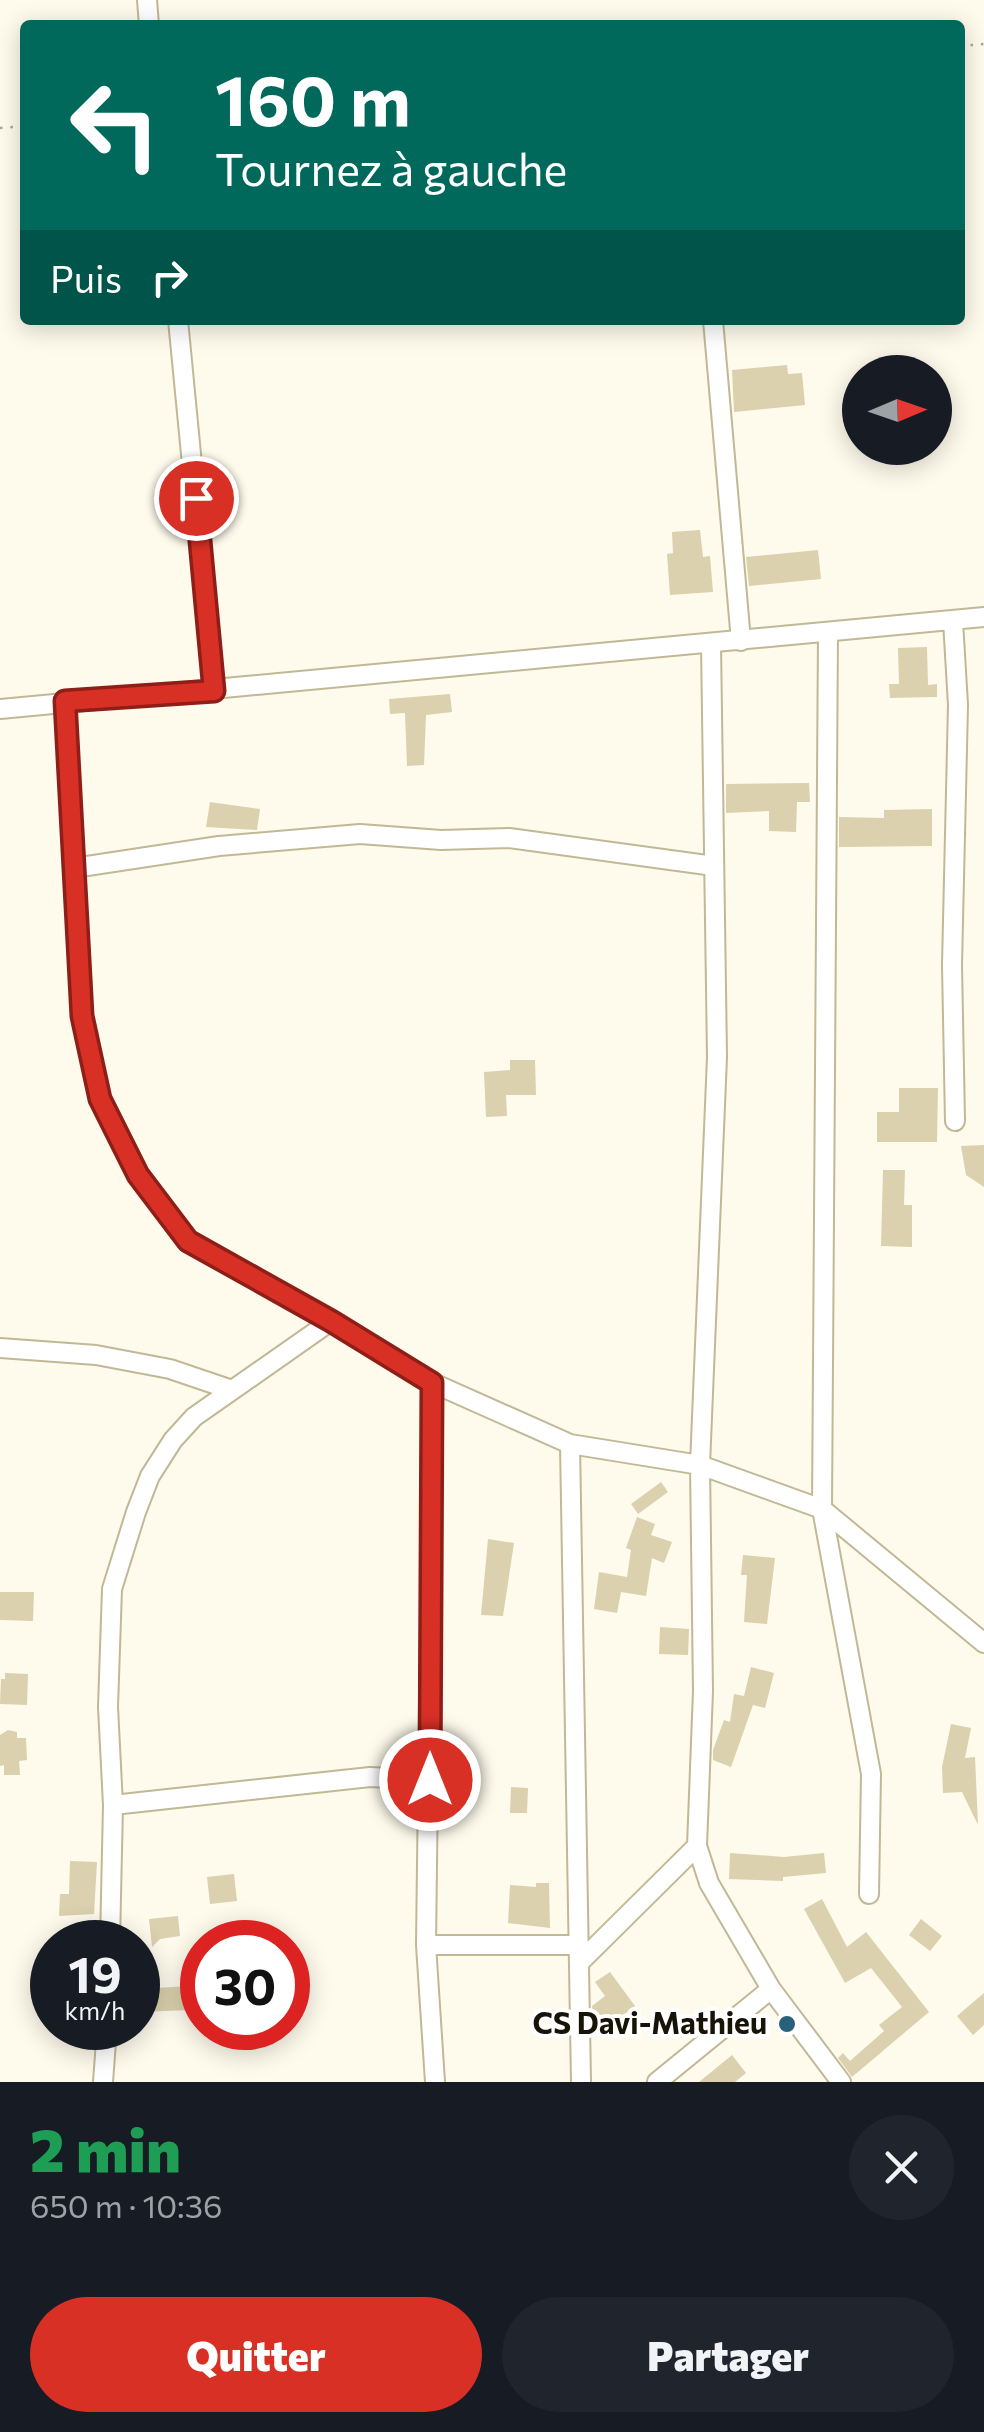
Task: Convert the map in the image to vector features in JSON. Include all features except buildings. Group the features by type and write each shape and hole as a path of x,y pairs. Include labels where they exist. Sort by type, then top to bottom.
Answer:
{"street":[{"path":"178,325 214,691"},
{"path":"713,325 741,641"},
{"path":"0,709 984,618"},
{"path":"953,620 958,705 952,964 954,1121"},
{"path":"828,632 822,1509 871,1774 870,1894"},
{"path":"711,644 717,1057 700,1465 703,1691 697,1846 708,1883 771,1988 841,2082"},
{"path":"65,701 82,1016 100,1099 138,1175 188,1241 432,1383 570,1444 700,1465 822,1509 984,1643"},
{"path":"74,868 219,846 360,834 440,840 510,838 714,866"},
{"path":"110,1920 113,1805 108,1707 112,1588 150,1476 172,1440 229,1389 331,1321"},
{"path":"0,1348 96,1355 170,1368 229,1389"},
{"path":"432,1383 426,1945 434,2082"},
{"path":"570,1444 581,2082"},
{"path":"113,1805 370,1777 430,1780"},
{"path":"426,1945 578,1954 697,1846"},
{"path":"657,2082 771,1988"},
{"path":"103,2082 105,2050"}],"place":[{"name":"CS Davi-Mathieu","path":"787,2024"}],"route":[{"path":"196,498 214,691 65,701 82,1016 100,1099 138,1175 188,1241 432,1383 430,1780"}]}
